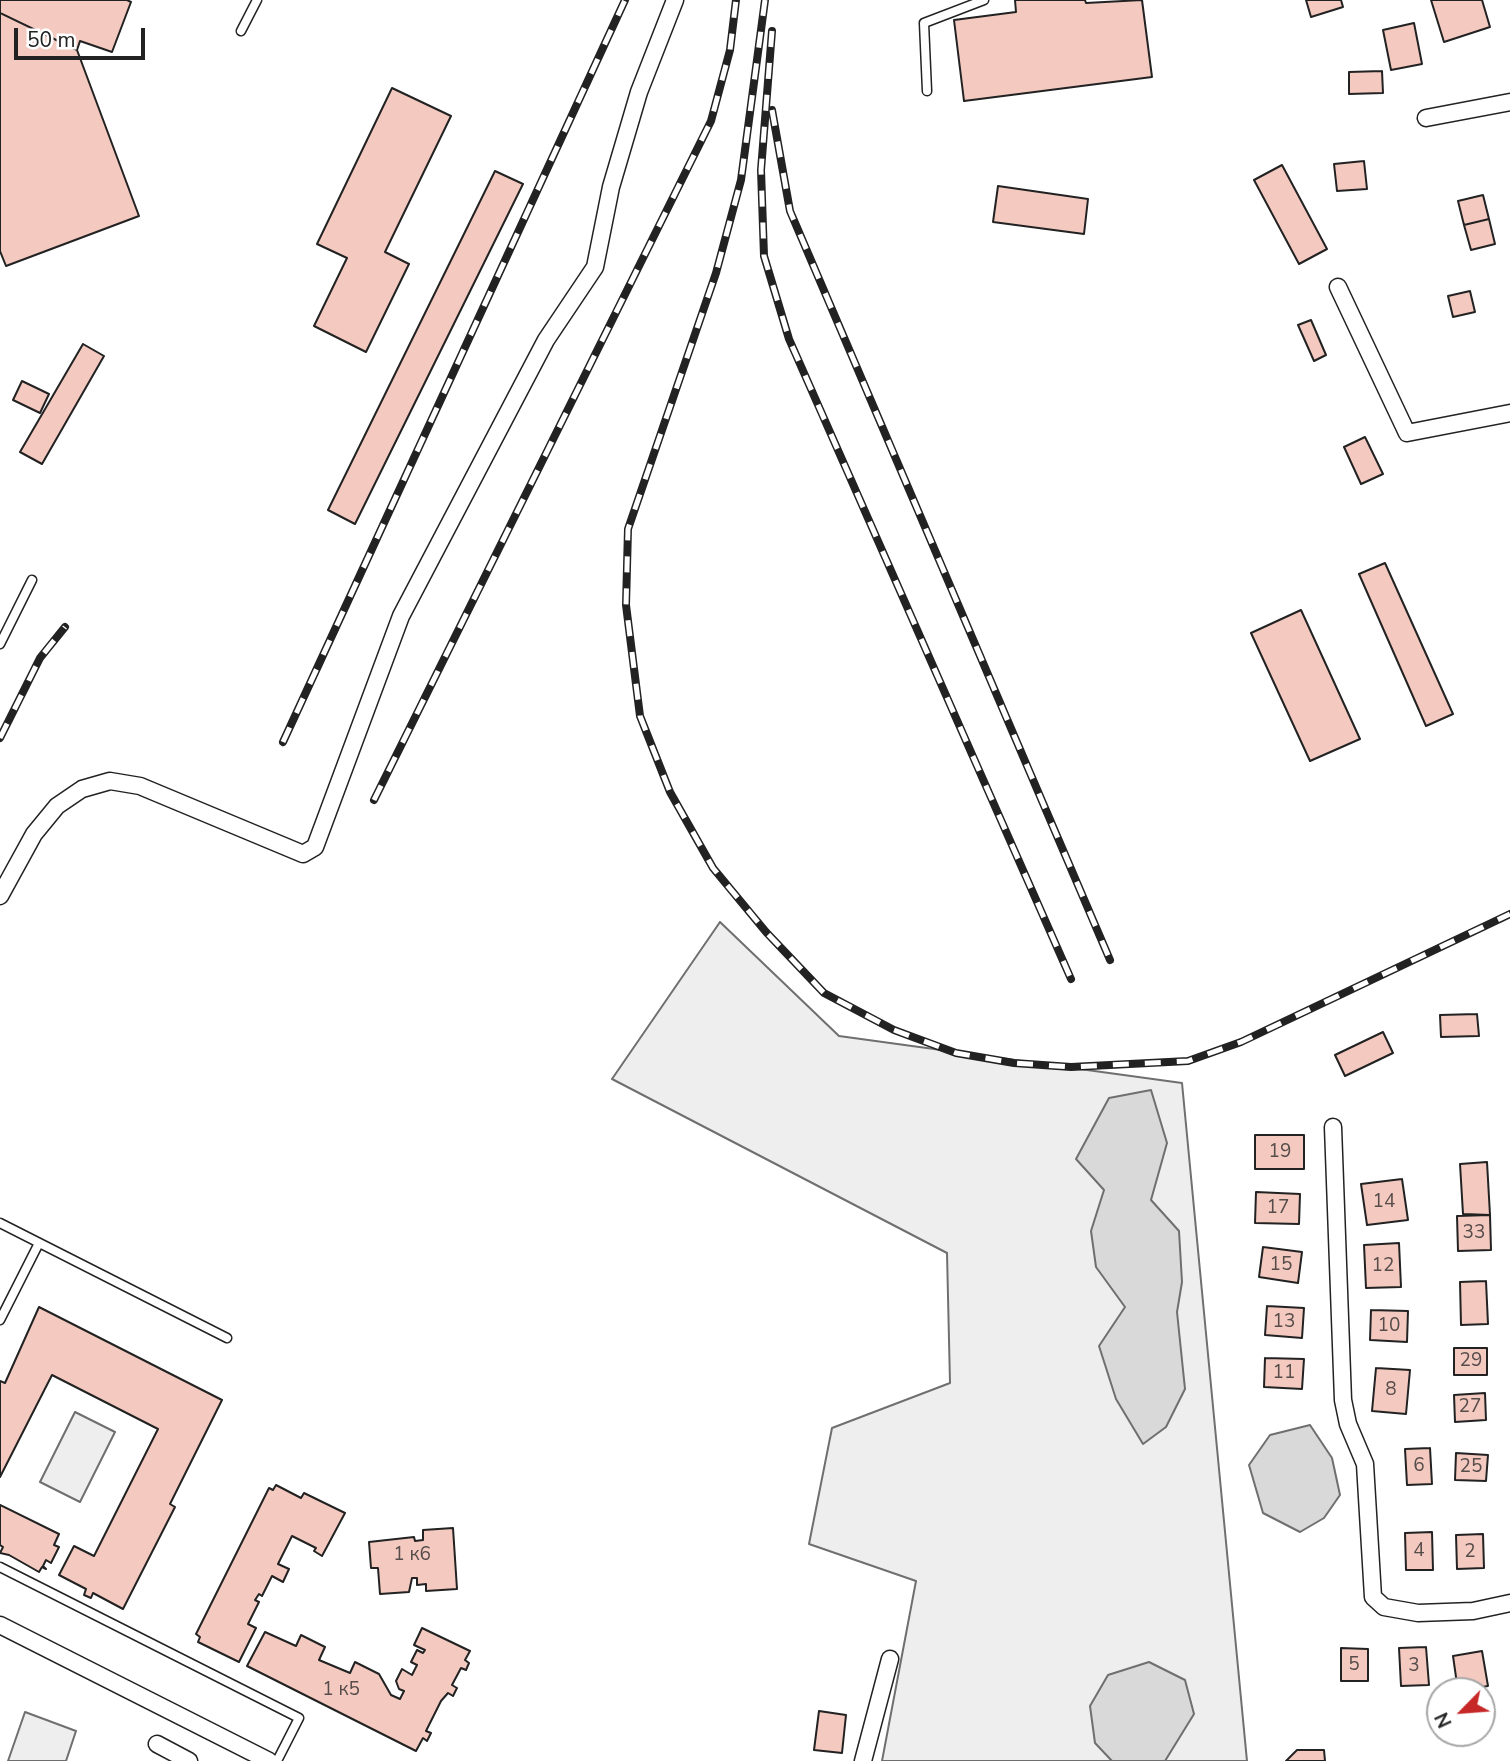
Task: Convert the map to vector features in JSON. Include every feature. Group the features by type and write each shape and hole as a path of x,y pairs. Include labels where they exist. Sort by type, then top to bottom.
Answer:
{"street":[{"path":"0,896 34,834 57,806 82,789 110,781 151,790 303,854 315,847 401,616 546,340 595,267 611,187 639,92 675,0"},
{"path":"1426,118 1510,102"},
{"path":"1338,286 1407,433 1510,413"},
{"path":"1333,1128 1343,1400 1348,1424 1365,1464 1373,1597 1384,1607 1418,1614 1473,1611 1510,1602"},
{"path":"0,1625 269,1761"},
{"path":"863,1761 890,1660"},
{"path":"157,1744 190,1761"}],"lane":[{"path":"241,32 257,0"},
{"path":"927,91 924,23 984,0"},
{"path":"0,644 32,580"},
{"path":"0,1223 227,1338"},
{"path":"0,1321 39,1243"},
{"path":"0,1567 299,1718 277,1761"}],"shaded area":[{"path":"720,922 839,1036 1182,1083 1247,1761 882,1761 916,1581 809,1544 832,1428 950,1383 947,1253 612,1079"},
{"path":"1151,1090 1167,1143 1151,1200 1179,1231 1182,1282 1177,1312 1185,1389 1166,1427 1143,1444 1116,1399 1099,1346 1125,1307 1096,1267 1091,1231 1104,1190 1076,1159 1109,1098"},
{"path":"75,1412 115,1432 80,1502 40,1482"},
{"path":"1310,1425 1332,1458 1340,1495 1324,1518 1300,1532 1263,1513 1249,1465 1270,1435"},
{"path":"1149,1662 1185,1680 1194,1714 1165,1761 1112,1761 1095,1743 1090,1706 1108,1675"},
{"path":"25,1712 76,1731 66,1761 8,1761"}],"building":[{"path":"0,0 131,2 112,52 80,41 77,50 0,13"},
{"path":"1015,0 1085,0 1086,3 1142,0 1152,77 964,101 954,20 1016,12"},
{"path":"1306,0 1341,0 1343,7 1311,17"},
{"path":"1431,0 1482,0 1490,27 1444,42"},
{"path":"0,13 77,50 139,216 6,266 0,251"},
{"path":"1414,23 1422,64 1391,70 1383,30"},
{"path":"1382,71 1383,93 1349,94 1349,72"},
{"path":"392,88 451,116 385,252 409,264 366,352 314,326 347,258 317,244"},
{"path":"1364,161 1367,189 1337,191 1334,164"},
{"path":"1282,165 1327,249 1299,264 1254,180"},
{"path":"495,171 523,184 355,524 328,510"},
{"path":"998,186 1088,199 1084,234 993,222"},
{"path":"1483,195 1489,219 1464,225 1458,201"},
{"path":"1489,219 1495,244 1471,250 1464,225"},
{"path":"1470,291 1475,312 1453,317 1448,296"},
{"path":"1311,320 1326,355 1314,361 1298,325"},
{"path":"83,344 104,356 42,464 20,452"},
{"path":"22,381 49,394 40,413 13,400"},
{"path":"1365,437 1383,474 1361,484 1344,447"},
{"path":"1385,563 1453,714 1426,726 1359,574"},
{"path":"1301,610 1360,739 1310,761 1251,633"},
{"path":"1477,1014 1479,1036 1441,1037 1440,1015"},
{"path":"1383,1032 1393,1053 1345,1076 1335,1055"},
{"path":"1255,1135 1304,1135 1304,1169 1255,1169"},
{"path":"1487,1162 1490,1215 1463,1214 1460,1164"},
{"path":"1402,1179 1408,1220 1367,1225 1361,1184"},
{"path":"1256,1192 1300,1194 1299,1224 1255,1223"},
{"path":"1490,1215 1491,1250 1458,1251 1457,1216"},
{"path":"1399,1243 1401,1287 1366,1288 1364,1245"},
{"path":"1263,1247 1302,1252 1298,1283 1259,1277"},
{"path":"1486,1281 1488,1324 1461,1325 1460,1282"},
{"path":"1267,1306 1304,1308 1302,1338 1265,1335"},
{"path":"39,1307 222,1400 170,1504 175,1507 123,1609 93,1593 91,1598 84,1595 86,1589 59,1575 74,1546 94,1556 158,1429 52,1375 0,1477 0,1381 5,1383"},
{"path":"1371,1310 1408,1311 1407,1342 1370,1340"},
{"path":"1454,1348 1487,1348 1487,1375 1454,1375"},
{"path":"1265,1358 1304,1359 1302,1389 1264,1387"},
{"path":"1376,1368 1410,1370 1406,1414 1372,1411"},
{"path":"1485,1393 1486,1420 1455,1422 1454,1395"},
{"path":"1430,1448 1432,1484 1407,1485 1405,1449"},
{"path":"1456,1453 1488,1455 1486,1481 1455,1480"},
{"path":"276,1485 301,1498 304,1493 345,1513 322,1556 314,1551 316,1548 292,1536 278,1564 289,1569 283,1582 272,1576 262,1596 259,1594 255,1600 259,1602 248,1624 256,1628 239,1662 198,1642 200,1637 196,1634 269,1488 273,1490"},
{"path":"0,1505 59,1534 54,1545 59,1547 51,1563 46,1560 43,1566 46,1569 42,1567 39,1572 9,1555 0,1553 3,1547 0,1545"},
{"path":"453,1528 457,1589 426,1591 426,1584 417,1585 417,1578 412,1578 409,1592 380,1594 378,1568 371,1568 369,1542 414,1537 415,1541 423,1540 423,1530"},
{"path":"1432,1532 1433,1570 1406,1570 1405,1533"},
{"path":"1483,1534 1484,1568 1457,1569 1456,1535"},
{"path":"422,1628 470,1651 465,1660 469,1663 466,1670 461,1668 452,1685 457,1688 453,1696 448,1693 441,1701 426,1731 431,1733 427,1741 423,1738 416,1751 247,1666 265,1632 296,1646 301,1635 325,1647 319,1660 350,1673 355,1662 379,1674 391,1695 400,1699 404,1691 399,1689 396,1681 402,1669 412,1675 417,1665 411,1662 417,1650 423,1653 425,1650 414,1645"},
{"path":"1426,1647 1428,1677 1426,1677 1426,1685 1401,1686 1399,1648"},
{"path":"1341,1648 1368,1649 1368,1681 1341,1681"},
{"path":"1482,1651 1486,1677 1456,1677 1453,1656"},
{"path":"819,1711 846,1715 842,1753 814,1750"},
{"path":"1297,1750 1324,1750 1325,1761 1286,1761"}],"railway":[{"path":"283,742 625,0"},
{"path":"374,800 711,121 730,50 736,0"},
{"path":"765,0 741,180 716,273 628,529 626,605 640,716 670,792 713,868 766,932 824,993 894,1030 956,1053 1014,1063 1071,1067 1188,1061 1241,1042 1510,914"},
{"path":"772,31 761,170 764,256 789,339 1071,979"},
{"path":"772,110 790,211 1110,960"},
{"path":"0,738 40,658 65,627"}]}
